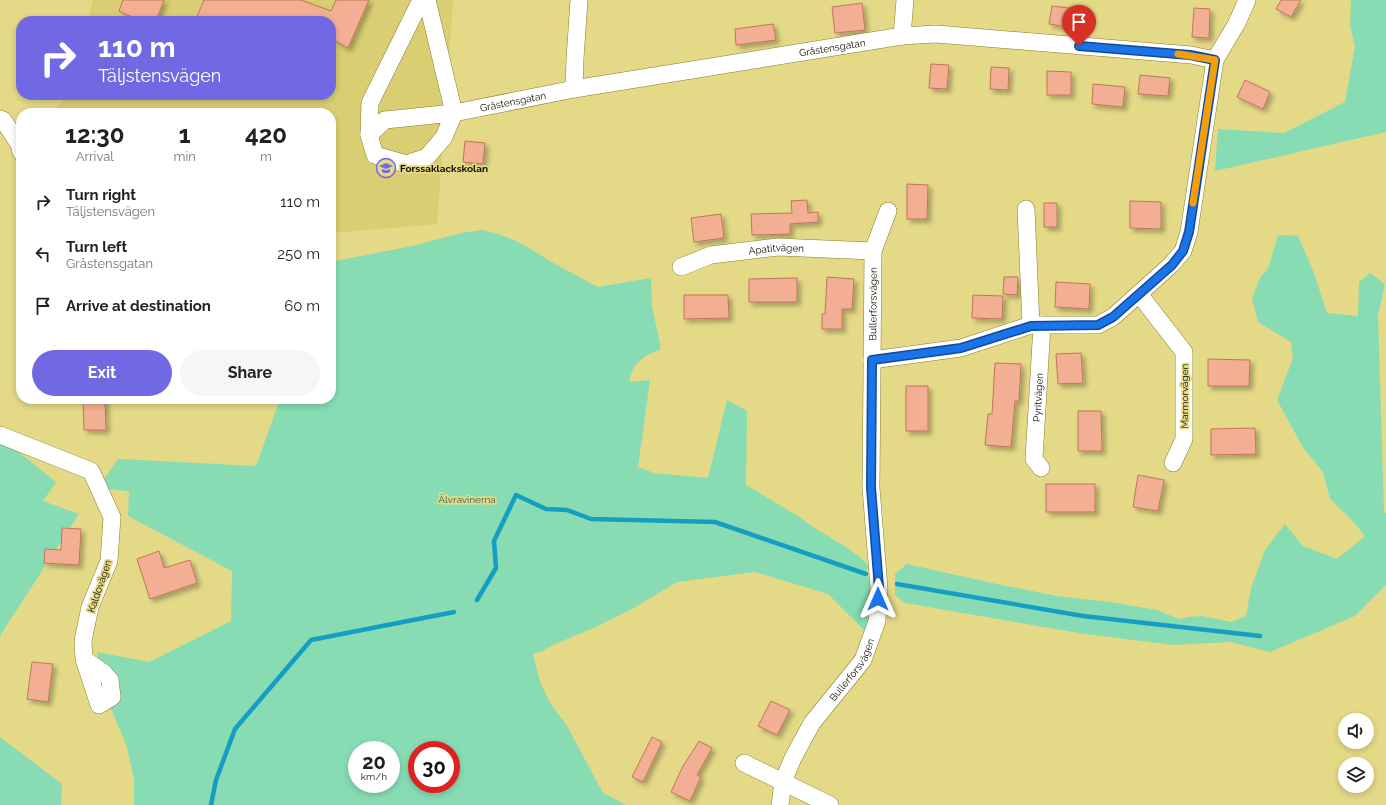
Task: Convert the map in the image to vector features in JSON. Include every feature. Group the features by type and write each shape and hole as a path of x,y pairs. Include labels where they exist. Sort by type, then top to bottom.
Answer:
{"street":[{"path":"421,0 370,103 369,135 375,155 406,164 427,157 444,137 454,113 427,0"},
{"path":"574,89 574,59 579,0"},
{"path":"902,36 905,0"},
{"path":"872,360 961,348 1036,325 1098,325 1113,317 1172,265 1183,251 1189,232 1215,60 1237,23 1246,0"},
{"name":"Gråstensgatan","path":"369,135 385,120 454,113 574,89 902,36 936,34 1190,55 1215,60"},
{"path":"0,119 3,120 16,140"},
{"name":"Pyritvägen","path":"1026,209 1036,325 1034,458 1041,468"},
{"name":"Bullerforsvägen","path":"780,805 783,782 793,758 812,724 863,660 877,621 879,588 871,488 873,251 888,211"},
{"name":"Apatitvägen","path":"681,267 711,254 778,247 873,251"},
{"name":"Marmorvägen","path":"1139,294 1184,352 1184,439 1173,463"},
{"name":"Kaldovägen","path":"0,435 91,471 112,517 109,561 90,607 83,641 84,659 104,672 110,680 112,697 98,705"},
{"path":"744,763 830,805"}],"shaded area":[{"name":"Forssaklackskolan","path":"93,0 453,0 437,224 336,233 336,108 57,108 64,100 336,100 336,16 89,16"}],"green space":[{"path":"1351,0 1386,0 1386,132 1215,171 1218,129 1284,133 1345,102 1355,47 1350,25"},
{"name":"Älvravinerna","path":"483,230 504,236 524,245 555,264 598,287 651,278 652,306 661,349 644,357 636,365 631,375 630,382 650,380 638,467 654,473 708,478 727,400 747,411 746,485 845,546 869,566 866,571 860,572 875,580 868,634 828,594 755,572 677,582 632,609 591,629 533,654 540,682 550,703 566,724 603,793 626,805 134,805 134,778 126,744 105,695 97,652 149,662 231,621 232,571 128,516 129,492 98,488 118,459 256,466 278,404 336,404 336,261 417,245 461,233"},
{"path":"1278,235 1298,236 1314,273 1327,313 1358,316 1359,282 1370,273 1385,284 1378,315 1384,512 1386,513 1386,585 1355,616 1270,652 1231,642 1172,645 1079,633 905,603 895,595 895,574 907,564 1057,596 1110,602 1157,610 1179,619 1201,616 1232,622 1246,616 1251,588 1265,550 1285,524 1303,546 1337,559 1365,536 1352,520 1330,499 1323,472 1304,449 1277,400 1293,358 1291,342 1258,322 1252,298 1261,276 1268,269"},
{"path":"0,437 56,482 43,501 79,514 1,634 0,638"},
{"path":"0,737 62,784 61,805 0,805"}],"building":[{"path":"123,0 164,0 158,16 130,16 119,11"},
{"path":"204,0 301,0 331,11 336,0 369,0 348,48 336,41 336,16 197,16"},
{"path":"1281,0 1301,0 1291,17 1276,9"},
{"path":"862,3 865,30 835,33 832,7"},
{"path":"1052,6 1077,9 1074,28 1049,24"},
{"path":"1194,8 1210,9 1209,38 1192,37"},
{"path":"773,24 776,40 736,45 735,29"},
{"path":"931,64 949,65 947,89 929,88"},
{"path":"991,67 1009,68 1008,90 990,89"},
{"path":"1047,71 1071,72 1071,95 1047,95"},
{"path":"1140,75 1170,78 1168,96 1138,94"},
{"path":"1245,80 1270,92 1263,109 1237,97"},
{"path":"1093,84 1125,87 1123,107 1092,104"},
{"path":"465,141 485,143 483,164 463,162"},
{"path":"907,184 928,185 927,219 907,219"},
{"path":"807,200 808,213 818,212 818,222 790,224 790,234 752,235 751,214 792,213 791,201"},
{"path":"1130,201 1161,202 1161,229 1130,228"},
{"path":"1044,203 1057,203 1057,227 1044,227"},
{"path":"721,214 724,238 694,242 691,218"},
{"path":"827,277 854,279 852,309 842,309 842,329 822,329 822,314 825,314"},
{"path":"1004,277 1018,277 1017,295 1003,294"},
{"path":"797,278 797,302 749,302 749,279"},
{"path":"1056,282 1090,284 1089,309 1055,307"},
{"path":"684,295 728,295 729,318 684,319"},
{"path":"973,295 1003,296 1002,319 972,318"},
{"path":"1081,353 1083,383 1058,384 1056,354"},
{"path":"1208,359 1250,360 1249,386 1208,386"},
{"path":"995,363 1021,364 1019,401 1015,401 1011,447 985,445 988,414 992,414"},
{"path":"906,386 928,386 928,431 906,431"},
{"path":"83,404 105,404 106,430 84,430"},
{"path":"1078,411 1101,411 1102,451 1078,451"},
{"path":"1255,428 1256,454 1211,455 1211,429"},
{"path":"1138,475 1164,480 1158,511 1133,507"},
{"path":"1046,484 1095,484 1095,512 1046,512"},
{"path":"62,528 81,529 79,565 44,563 45,549 61,550"},
{"path":"159,551 164,568 190,560 197,583 150,599 137,559"},
{"path":"32,662 53,664 48,702 27,699"},
{"path":"771,701 790,710 777,735 758,726"},
{"path":"652,737 662,742 643,782 632,777"},
{"path":"699,741 712,748 697,775 701,777 690,801 671,792 682,768"}],"waterway":[{"path":"477,600 496,568 494,541 516,495 546,509 567,510 591,519 715,522 866,574"},
{"path":"897,584 1083,616 1260,636"},
{"path":"211,805 216,780 235,729 311,640 454,612"}],"slow traffic":[{"path":"1178,54 1215,60 1193,203"}],"place":[{"name":"Forssaklackskolan","path":"386,168"}],"route":[{"path":"878,599 879,588 871,488 872,360 961,348 1031,326 1098,325 1113,317 1172,265 1183,251 1189,232 1215,60 1190,55 1079,46"}]}
